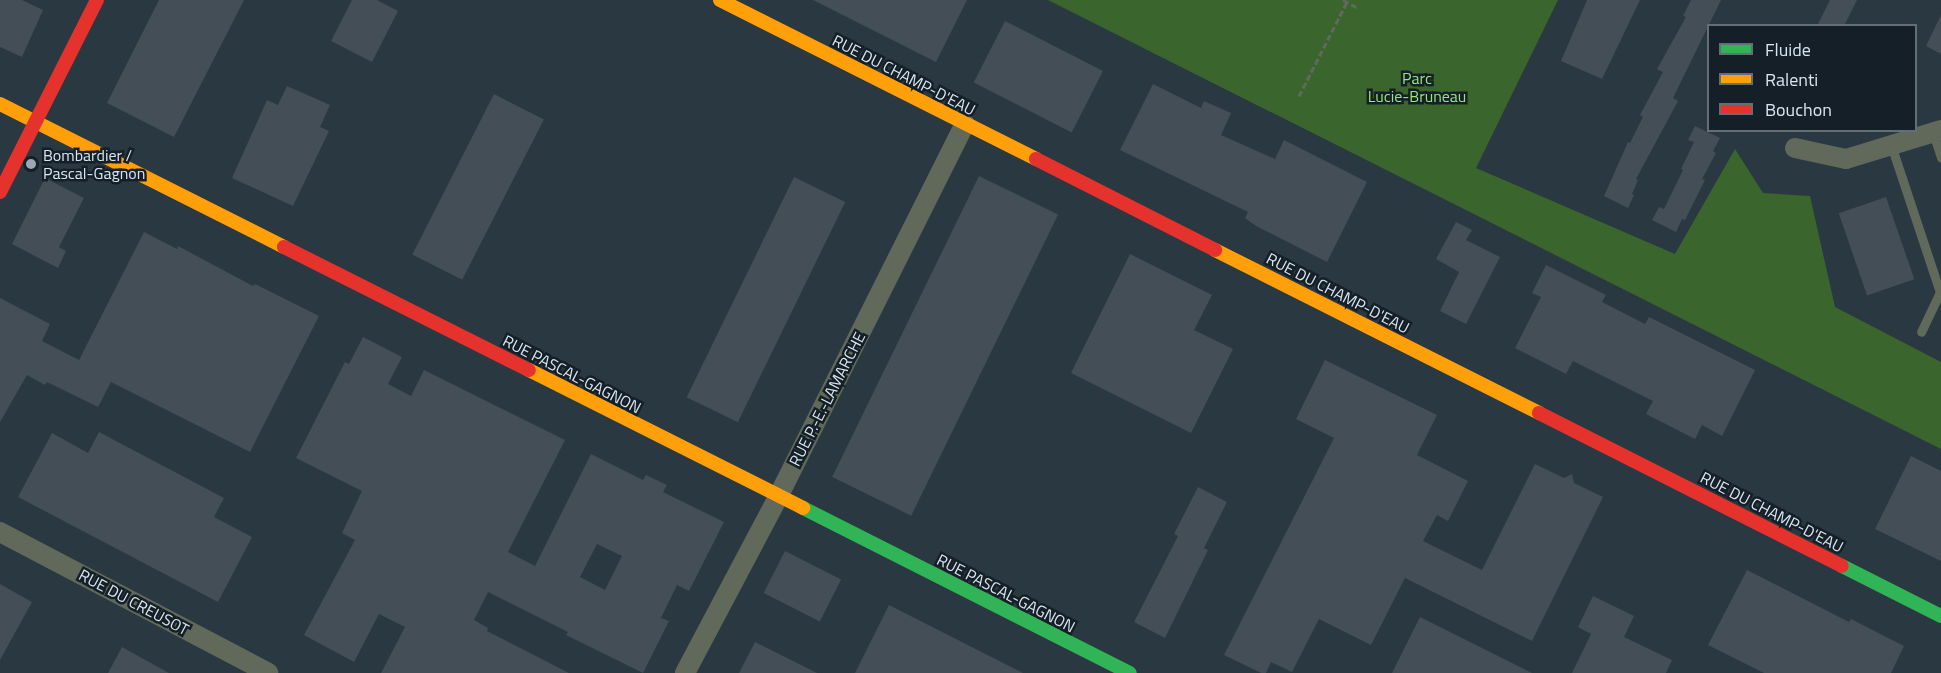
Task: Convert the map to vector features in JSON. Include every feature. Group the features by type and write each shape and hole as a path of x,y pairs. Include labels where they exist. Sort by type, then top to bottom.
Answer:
{"street":[{"path":"0,192 97,0"},
{"name":"RUE DU CHAMP-D'EAU","path":"720,0 1941,616"},
{"name":"RUE PASCAL-GAGNON","path":"0,104 1130,673"},
{"name":"RUE P.-E.-LAMARCHE","path":"685,673 777,497 965,124"},
{"path":"1795,148 1846,159 1937,131"},
{"name":"RUE DU CREUSOT","path":"0,531 268,673"}],"lane":[{"path":"1937,131 1941,158"},
{"path":"1891,145 1940,292 1921,332"}],"path":[{"path":"1299,96 1346,1 1358,8"}],"green space":[{"name":"Parc Lucie-Bruneau","path":"1048,0 1558,0 1476,168 1675,254 1735,149 1763,193 1810,196 1835,307 1941,362 1941,449"}],"building":[{"path":"0,0 22,0 43,10 22,57 0,47"},
{"path":"159,0 244,0 174,137 107,103"},
{"path":"352,0 377,0 398,11 372,62 331,41"},
{"path":"813,0 967,0 936,62"},
{"path":"1587,0 1640,0 1602,79 1561,61"},
{"path":"1691,0 1721,0 1709,24 1707,24 1707,29 1673,98 1678,101 1636,179 1638,180 1632,194 1634,195 1628,208 1604,196 1628,142 1630,143 1643,117 1640,115 1663,72 1657,69 1686,17 1683,16"},
{"path":"1830,0 1857,0 1845,24 1818,24"},
{"path":"1941,15 1941,54 1926,46"},
{"path":"1005,21 1103,71 1072,132 974,82"},
{"path":"1153,84 1201,108 1204,101 1231,113 1221,135 1275,159 1284,140 1367,182 1327,262 1256,226 1245,218 1248,212 1120,150"},
{"path":"287,86 330,105 320,127 329,131 293,206 232,178 267,100 278,105"},
{"path":"494,94 544,119 462,280 412,254"},
{"path":"1695,126 1720,138 1713,151 1716,153 1702,179 1705,180 1685,220 1682,219 1676,232 1652,220 1659,207 1664,209 1683,170 1681,169 1694,142 1688,140"},
{"path":"979,176 1058,215 911,516 832,477"},
{"path":"794,177 845,202 738,422 687,397"},
{"path":"45,178 84,198 59,247 66,251 58,268 12,244"},
{"path":"1886,197 1914,279 1867,296 1839,213"},
{"path":"1456,222 1472,230 1466,240 1500,257 1466,324 1440,311 1459,272 1436,259"},
{"path":"144,232 177,249 178,246 253,286 255,284 319,316 250,452 111,382 98,407 47,382 45,385 27,375 0,422 0,298 50,324 42,341 79,360"},
{"path":"1130,254 1212,295 1194,330 1233,349 1191,433 1071,373"},
{"path":"1546,265 1606,295 1602,302 1645,324 1649,317 1755,370 1722,436 1702,425 1695,439 1646,414 1653,401 1573,361 1566,374 1515,348 1541,297 1532,293"},
{"path":"363,337 402,357 388,384 411,396 424,370 565,440 508,552 535,566 591,454 643,480 646,475 667,485 663,492 724,522 689,591 677,585 661,618 669,621 643,673 566,635 568,632 488,592 474,620 488,628 487,631 569,673 381,673 405,627 379,614 354,662 304,635 355,540 342,533 362,491 296,458 345,362 349,364","holes":["597,544 622,556 605,590 580,577"]},
{"path":"1325,360 1437,415 1417,455 1468,481 1448,521 1437,515 1423,541 1482,570 1535,464 1564,478 1572,474 1574,483 1603,497 1532,641 1405,578 1371,645 1319,619 1292,672 1271,662 1266,673 1261,673 1224,655 1334,438 1296,419"},
{"path":"99,432 224,498 214,517 252,537 218,602 18,497 52,433 88,453"},
{"path":"1911,456 1941,471 1941,561 1875,529"},
{"path":"1198,487 1227,502 1204,548 1208,550 1165,638 1134,622 1178,536 1174,534"},
{"path":"785,551 841,580 820,621 764,593"},
{"path":"1747,570 1849,622 1851,619 1904,646 1891,673 1764,673 1708,645"},
{"path":"0,584 32,602 0,660"},
{"path":"1593,596 1634,616 1624,637 1672,660 1666,673 1572,673 1591,634 1578,627"},
{"path":"889,605 1023,673 855,673"},
{"path":"1420,617 1532,673 1392,673"},
{"path":"755,642 817,673 739,673"},
{"path":"122,647 169,673 108,673"}],"traffic: fast":[{"path":"803,508 1130,673"},
{"path":"1842,566 1941,616"}],"traffic: slow":[{"path":"720,0 1036,159"},
{"path":"0,104 284,247"},
{"path":"1215,250 1539,413"},
{"path":"529,370 803,508"}],"traffic: jam":[{"path":"0,192 97,0"},
{"path":"1036,159 1215,250"},
{"path":"284,247 529,370"},
{"path":"1539,413 1842,566"}],"place":[{"name":"Bombardier / Pascal-Gagnon","path":"31,164"}]}
